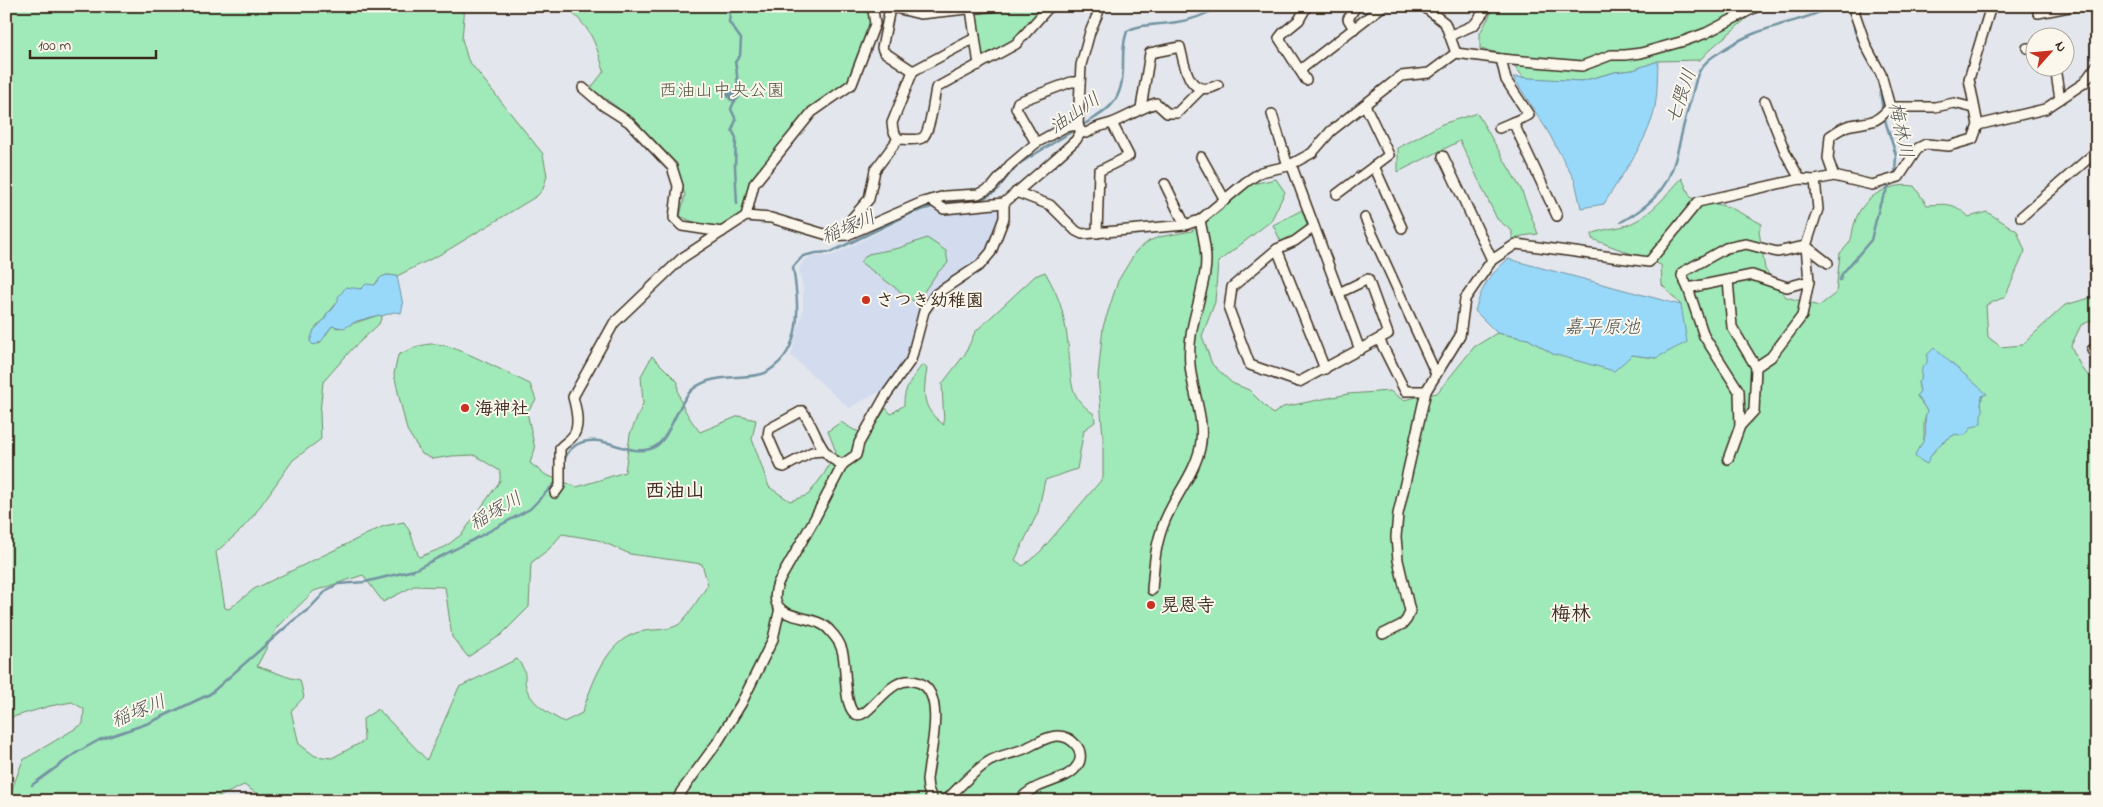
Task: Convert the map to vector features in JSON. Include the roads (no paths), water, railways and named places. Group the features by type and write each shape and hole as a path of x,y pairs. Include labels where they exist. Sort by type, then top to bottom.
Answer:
{"street":[{"path":"746,216 754,184 794,133 812,112 852,84 875,24 873,10 868,6"},
{"path":"913,71 884,52 882,48 888,7 920,10 971,9 996,6"},
{"path":"898,139 920,139 925,136 936,88 1016,44 1050,6"},
{"path":"931,200 944,209 1004,203 1076,140 1080,128 1081,64 1090,32 1101,6"},
{"path":"1306,80 1280,38 1283,33 1300,20 1307,6"},
{"path":"1354,29 1348,19 1356,6"},
{"path":"1300,70 1383,6"},
{"path":"1423,6 1445,22 1456,53"},
{"path":"1451,35 1474,25 1488,6"},
{"path":"1016,192 1050,205 1076,231 1082,234 1185,225 1200,220 1261,172 1289,165 1312,153 1331,131 1401,76 1429,73 1456,53 1582,66 1611,54 1625,56 1641,53 1684,40 1706,32 1758,6"},
{"path":"1383,634 1403,624 1410,611 1398,560 1396,537 1398,514 1426,390 1460,336 1465,299 1492,260 1516,244 1649,262 1698,202 1800,179 1814,180 1834,176 1872,185 1898,177 1918,148 1926,144 1949,146 1973,139 1978,125 1969,79 1991,6"},
{"path":"2038,13 2074,6"},
{"path":"1854,8 1866,46 1881,74 1889,108"},
{"path":"971,9 979,65"},
{"path":"898,139 893,130 892,122 913,71 975,38"},
{"path":"1141,108 1150,53 1180,47 1186,75 1201,90"},
{"path":"1499,128 1529,115 1506,80 1501,59"},
{"path":"1978,125 2045,109 2084,83 2097,66"},
{"path":"2057,78 2060,99"},
{"path":"1036,143 1016,108 1018,102 1071,82 1080,82"},
{"path":"557,490 560,448 574,436 577,423 573,397 614,323 682,258 746,216 771,218 830,236 847,235 931,200 945,196 978,194 992,187 1010,165 1036,143 1066,127 1080,128 1087,133 1096,126 1112,122 1156,103 1167,113 1178,113 1201,90 1208,90 1218,85"},
{"path":"583,88 604,106 629,122 672,167 678,186 674,218 682,226 722,232"},
{"path":"1766,100 1786,154 1800,179"},
{"path":"1889,108 1935,107 1954,103 1974,108"},
{"path":"1337,194 1389,155 1365,105"},
{"path":"1834,176 1828,159 1830,136 1849,125 1871,122 1881,118 1889,108"},
{"path":"1272,114 1289,165 1360,350"},
{"path":"1097,233 1100,171 1129,156 1112,122"},
{"path":"1513,122 1556,216"},
{"path":"847,235 848,223 869,199 875,170 898,139"},
{"path":"2021,217 2097,151"},
{"path":"1202,156 1225,200"},
{"path":"1443,156 1492,260"},
{"path":"1374,166 1402,228"},
{"path":"1756,367 1771,357 1802,316 1809,281 1806,246 1818,209 1814,180"},
{"path":"1165,184 1185,225"},
{"path":"933,801 928,789 927,780 935,715 932,697 928,689 921,684 910,681 901,683 882,694 867,713 862,715 856,714 852,711 849,702 843,651 832,632 827,626 819,622 790,615 780,608 775,601 774,593 818,514 843,464 856,455 859,443 886,395 911,360 924,311 936,294 980,264 991,252 1004,218 1004,203"},
{"path":"1365,218 1436,374"},
{"path":"1152,590 1155,548 1164,522 1191,471 1200,448 1200,414 1190,365 1190,330 1205,270 1204,240 1200,220"},
{"path":"1314,228 1295,241 1277,249 1232,286 1229,309 1250,365 1300,382 1388,334 1368,279 1339,293"},
{"path":"1728,459 1740,426 1738,390 1704,336 1688,288 1682,276 1683,272 1726,248 1746,244 1776,252 1806,246 1828,263"},
{"path":"1277,249 1325,369"},
{"path":"1688,288 1752,275 1787,287 1809,281"},
{"path":"1728,280 1732,327 1756,367 1754,412 1740,426"},
{"path":"1379,339 1405,391 1426,390"},
{"path":"2097,347 2092,350 2097,358"},
{"path":"823,451 812,452 784,467 781,466 768,436 769,429 802,411 823,451 836,462 843,464"},
{"path":"677,801 681,792 741,704 773,639 780,608"},
{"path":"945,801 987,763 1023,750 1045,738 1052,736 1062,737 1078,747 1080,756 1078,765 1071,774 1036,786 1019,801"}],"water":[{"path":"1658,61 1655,105 1652,119 1643,141 1604,204 1581,208 1575,181 1547,130 1513,77 1582,81 1615,72 1633,70"},
{"name":"嘉平原池","path":"1508,259 1681,305 1687,342 1656,358 1632,355 1614,371 1553,354 1528,339 1497,333 1475,311 1487,282"},
{"path":"387,275 397,276 403,305 401,313 394,312 382,316 379,315 357,321 344,328 332,326 320,342 313,345 310,341 314,330 325,319 327,313 332,310 338,301 338,297 346,287 361,289 366,284 375,285 381,277"},
{"path":"1934,348 1987,394 1982,396 1981,405 1983,410 1981,423 1971,427 1965,435 1956,434 1942,443 1932,454 1927,464 1915,457 1925,436 1927,411 1917,395 1920,391 1918,382 1921,379 1922,368 1927,363 1927,355"}],"waterway":[{"path":"727,6 730,14 729,22 741,39 740,56 735,62 739,97 731,109 736,120 732,130 736,138 737,204"},
{"name":"油山川","path":"1081,126 1107,109 1113,103 1121,88 1127,31 1145,25 1189,20 1221,6"},
{"name":"七隈川","path":"1621,222 1641,210 1665,184 1677,155 1697,77 1706,62 1736,42 1749,36 1813,15 1832,6"},
{"name":"梅林川","path":"1850,6 1855,32 1863,49"},
{"name":"梅林川","path":"1865,54 1875,71"},
{"name":"梅林川","path":"1879,82 1883,112"},
{"path":"735,100 731,100 727,95 730,90 736,91"},
{"path":"733,96 732,94 735,94 734,97 730,96 732,92 735,93 736,97 733,99 729,97 731,91 737,93"},
{"name":"梅林川","path":"1884,117 1896,155 1895,174"},
{"name":"油山川","path":"942,204 959,200 980,200 995,192 1017,165 1076,129"},
{"name":"梅林川","path":"1840,280 1842,274 1871,240 1880,204 1891,182"},
{"name":"稲塚川","path":"564,463 571,449 585,441 604,442 641,450 657,446 668,432 687,395 693,389 709,381 753,376 769,371 784,356 791,345 795,333 797,306 793,267 803,256 831,252 912,213 935,206"},
{"name":"稲塚川","path":"32,785 76,753 99,740 149,723 210,694 309,609 327,590 338,584 365,582 414,570 530,509 557,481"}],"place":[{"name":"さつき幼稚園","path":"866,300"},
{"name":"海神社","path":"465,408"},
{"name":"晃恩寺","path":"1151,605"}],"district":[{"name":"西油山","path":"675,490"},
{"name":"梅林","path":"1571,613"}],"park label":[{"name":"西油山中央公園","path":"722,90"}]}
